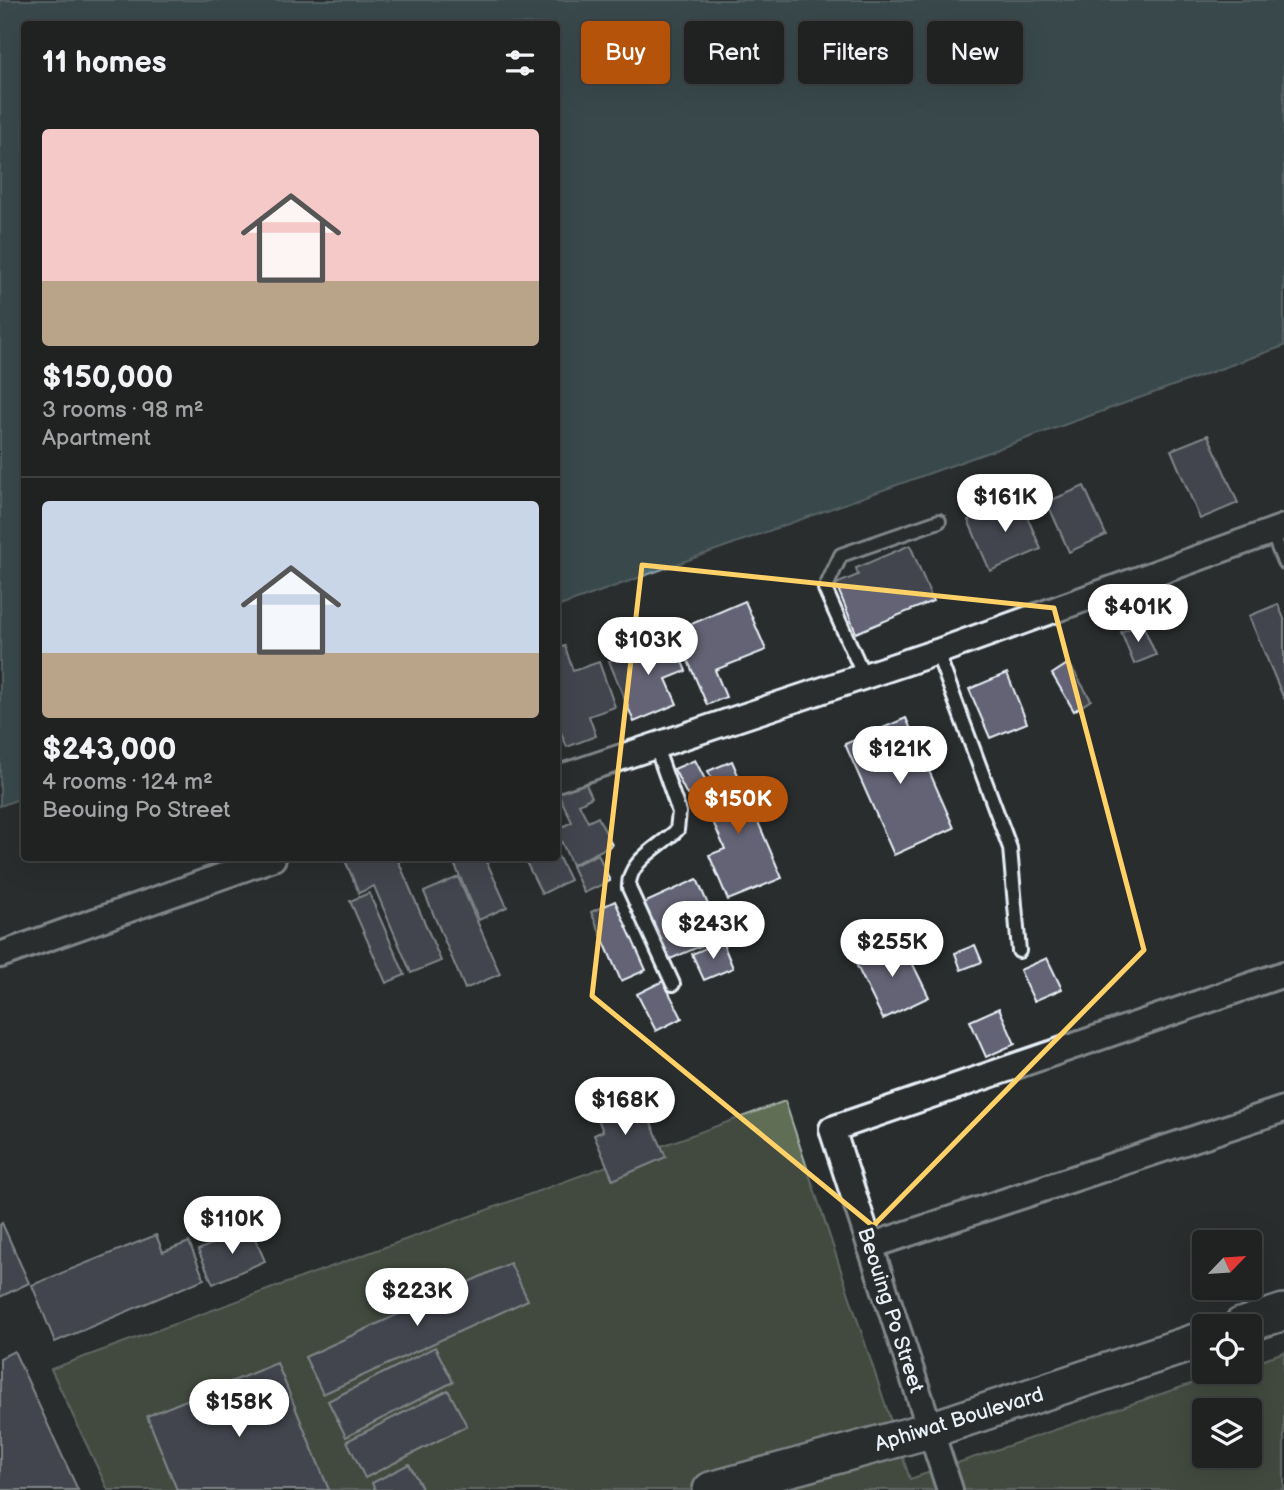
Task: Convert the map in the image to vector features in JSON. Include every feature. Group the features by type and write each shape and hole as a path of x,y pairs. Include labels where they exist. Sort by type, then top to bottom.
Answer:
{"street":[{"path":"560,778 937,652 1278,530"},
{"path":"0,955 258,861"},
{"name":"Beouing Po Street","path":"950,1490 832,1129 1284,974"},
{"path":"870,1246 1284,1109"},
{"path":"1262,1319 1284,1312"},
{"name":"Aphiwat Boulevard","path":"711,1490 930,1430 1192,1343"}],"lane":[{"path":"864,676 825,589 831,575 841,555 939,521"},
{"path":"1278,530 1284,562"},
{"path":"937,652 1010,848 1019,951"},
{"path":"656,747 679,812 677,830 633,867 628,877 629,888 673,984"}],"highlighted area":[{"path":"642,565 1054,608 1144,950 873,1226 592,996"}],"green space":[{"path":"785,1101 910,1479 1192,1384 1262,1384 1262,1360 1284,1352 1284,1490 108,1490 51,1369"}],"water":[{"path":"0,0 1284,0 1284,346 560,606 560,21 21,21 21,798 0,806"}],"building":[{"path":"1208,435 1238,503 1200,519 1171,450"},
{"path":"1084,486 1106,535 1069,552 1047,502"},
{"path":"1019,498 1041,549 990,571 968,520"},
{"path":"910,545 933,601 856,633 836,584 858,575 856,568"},
{"path":"745,601 766,650 715,670 726,697 707,705 675,631"},
{"path":"1278,604 1284,619 1284,699 1249,616"},
{"path":"1142,623 1156,655 1134,664 1121,632"},
{"path":"671,635 686,671 666,679 677,704 634,722 609,661"},
{"path":"565,646 573,671 599,662 615,707 589,716 596,736 567,747 560,730 560,648"},
{"path":"1069,663 1091,700 1074,711 1052,674"},
{"path":"1007,673 1027,723 990,738 969,689"},
{"path":"906,718 954,828 894,855 845,744"},
{"path":"695,760 708,785 687,795 674,769"},
{"path":"732,761 782,878 728,900 709,855 725,849 700,792 715,787 708,771"},
{"path":"583,778 592,797 579,804 588,822 598,817 612,845 572,865 560,839 560,828 572,822 560,797 560,790"},
{"path":"598,854 610,881 584,893 572,866"},
{"path":"560,860 570,880 542,894 526,861"},
{"path":"345,861 398,861 441,961 411,973 374,886 359,893"},
{"path":"453,861 486,861 507,907 479,920"},
{"path":"458,877 500,974 465,989 424,892"},
{"path":"697,879 722,937 668,960 644,903"},
{"path":"369,893 405,975 386,983 350,901"},
{"path":"615,901 646,970 621,981 591,912"},
{"path":"900,938 929,997 883,1019 854,960"},
{"path":"722,941 733,968 704,980 692,954"},
{"path":"975,945 982,962 961,970 955,953"},
{"path":"1047,958 1062,989 1034,1001 1020,970"},
{"path":"663,981 682,1018 656,1031 637,994"},
{"path":"999,1008 1015,1044 986,1057 970,1021"},
{"path":"626,1090 640,1122 649,1118 666,1157 613,1180 594,1135 603,1131 592,1105"},
{"path":"2,1223 29,1283 0,1297 0,1225"},
{"path":"250,1227 265,1261 213,1284 198,1250"},
{"path":"156,1235 163,1252 189,1242 204,1279 55,1342 32,1285"},
{"path":"510,1263 528,1300 323,1394 305,1357"},
{"path":"435,1347 453,1382 346,1437 328,1401"},
{"path":"14,1351 78,1490 0,1490 0,1358"},
{"path":"277,1363 329,1490 177,1490 147,1416"},
{"path":"448,1390 467,1426 365,1478 347,1441"},
{"path":"409,1464 423,1490 375,1490 372,1483"}]}
